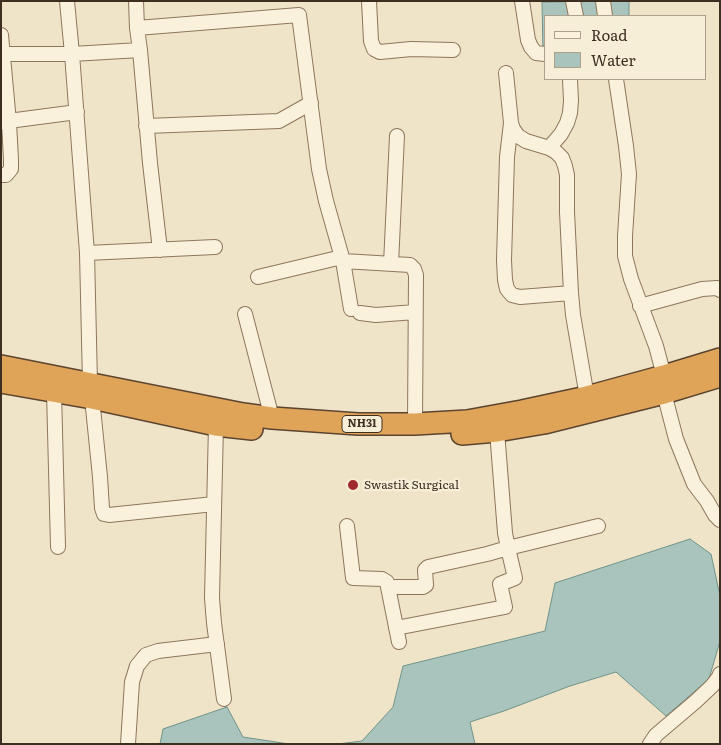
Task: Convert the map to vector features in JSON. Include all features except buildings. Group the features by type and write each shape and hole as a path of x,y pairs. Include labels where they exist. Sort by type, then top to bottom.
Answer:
{"highway":[{"name":"NH31","path":"1,366 216,425 321,436 420,438 497,431 544,423 664,384 720,359"},
{"name":"NH31","path":"1,382 54,392 91,391 272,418 358,424 415,424 467,421 522,412 587,397 720,376"}],"street":[{"path":"67,1 87,253 91,391 102,508 104,514 109,515 214,504"},
{"path":"136,1 146,126 160,250"},
{"path":"369,1 371,41 374,49 380,52 412,49 453,50"},
{"path":"522,1 528,40 536,53 544,54"},
{"path":"573,1 576,15"},
{"path":"603,1 605,15"},
{"path":"137,28 299,8 319,168 356,311 376,315 415,312"},
{"path":"1,35 5,122 11,169 1,176"},
{"path":"2,54 72,54 140,50"},
{"path":"506,73 513,129 518,136 526,141 556,152 562,158 565,166 567,175 567,212 572,293 587,397"},
{"path":"549,148 561,134 567,123 571,101 570,80"},
{"path":"616,80 629,174 625,256 630,279 656,346 679,446 694,484 707,501 715,516 720,520"},
{"path":"146,126 279,121 311,103"},
{"path":"5,122 77,112"},
{"path":"511,122 507,157 504,260 507,289 512,295 520,297 572,293"},
{"path":"390,264 397,136"},
{"path":"87,253 214,248"},
{"path":"258,278 342,259 410,264 416,275 415,424"},
{"path":"640,306 702,289 717,288 720,290"},
{"path":"244,314 272,418"},
{"path":"54,392 58,546"},
{"path":"216,425 212,598 224,699"},
{"path":"396,628 505,608 500,584 515,578 508,548 497,431"},
{"path":"347,526 353,578 382,579 387,582 399,642"},
{"path":"389,587 423,587 426,585 425,570 428,567 598,526"},
{"path":"128,744 132,682 137,666 146,655 158,651 217,644"},
{"path":"650,744 656,736 695,702 719,676"}],"water":[{"path":"629,1 629,15 544,15 543,54 542,2"},
{"path":"690,539 711,554 720,596 720,641 709,679 666,716 616,672 570,686 470,722 475,744 338,744 362,741 393,707 403,666 545,631 555,583"},
{"path":"227,707 243,737 289,744 160,744 163,729"}],"place":[{"name":"Swastik Surgical","path":"353,485"}]}
